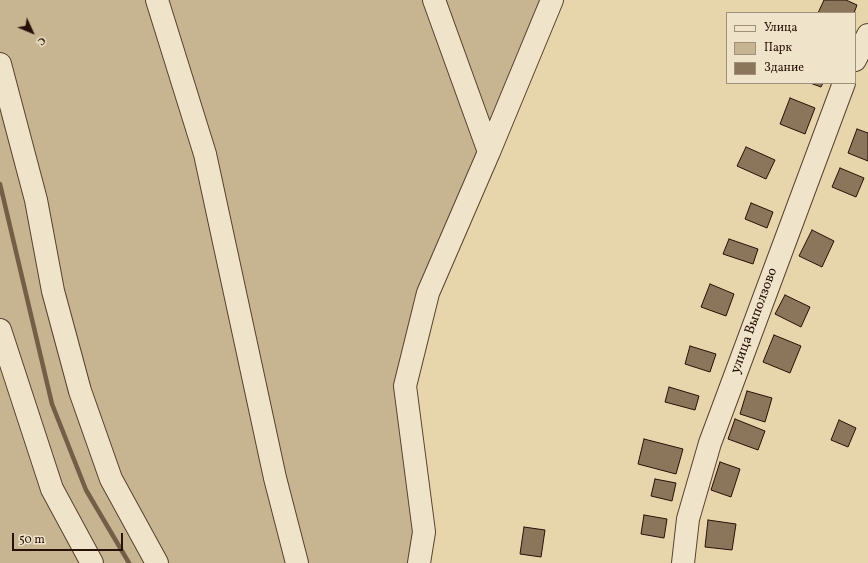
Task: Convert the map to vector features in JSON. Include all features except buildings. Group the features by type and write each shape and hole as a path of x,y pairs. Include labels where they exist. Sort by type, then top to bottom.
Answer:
{"street":[{"path":"157,0 205,154 275,478 297,563"},
{"path":"434,0 489,152"},
{"path":"419,563 424,532 405,386 428,293 489,152 552,0"},
{"path":"856,58 868,35"},
{"path":"0,64 36,200 53,291 80,391 111,479 157,563"},
{"name":"улица Выползово","path":"683,563 688,519 710,443 844,84"},
{"path":"0,330 52,489 92,563"}],"green space":[{"path":"0,0 545,0 416,297 416,563 0,563"}],"waterway":[{"path":"0,184 52,404 86,490 129,563"}]}
